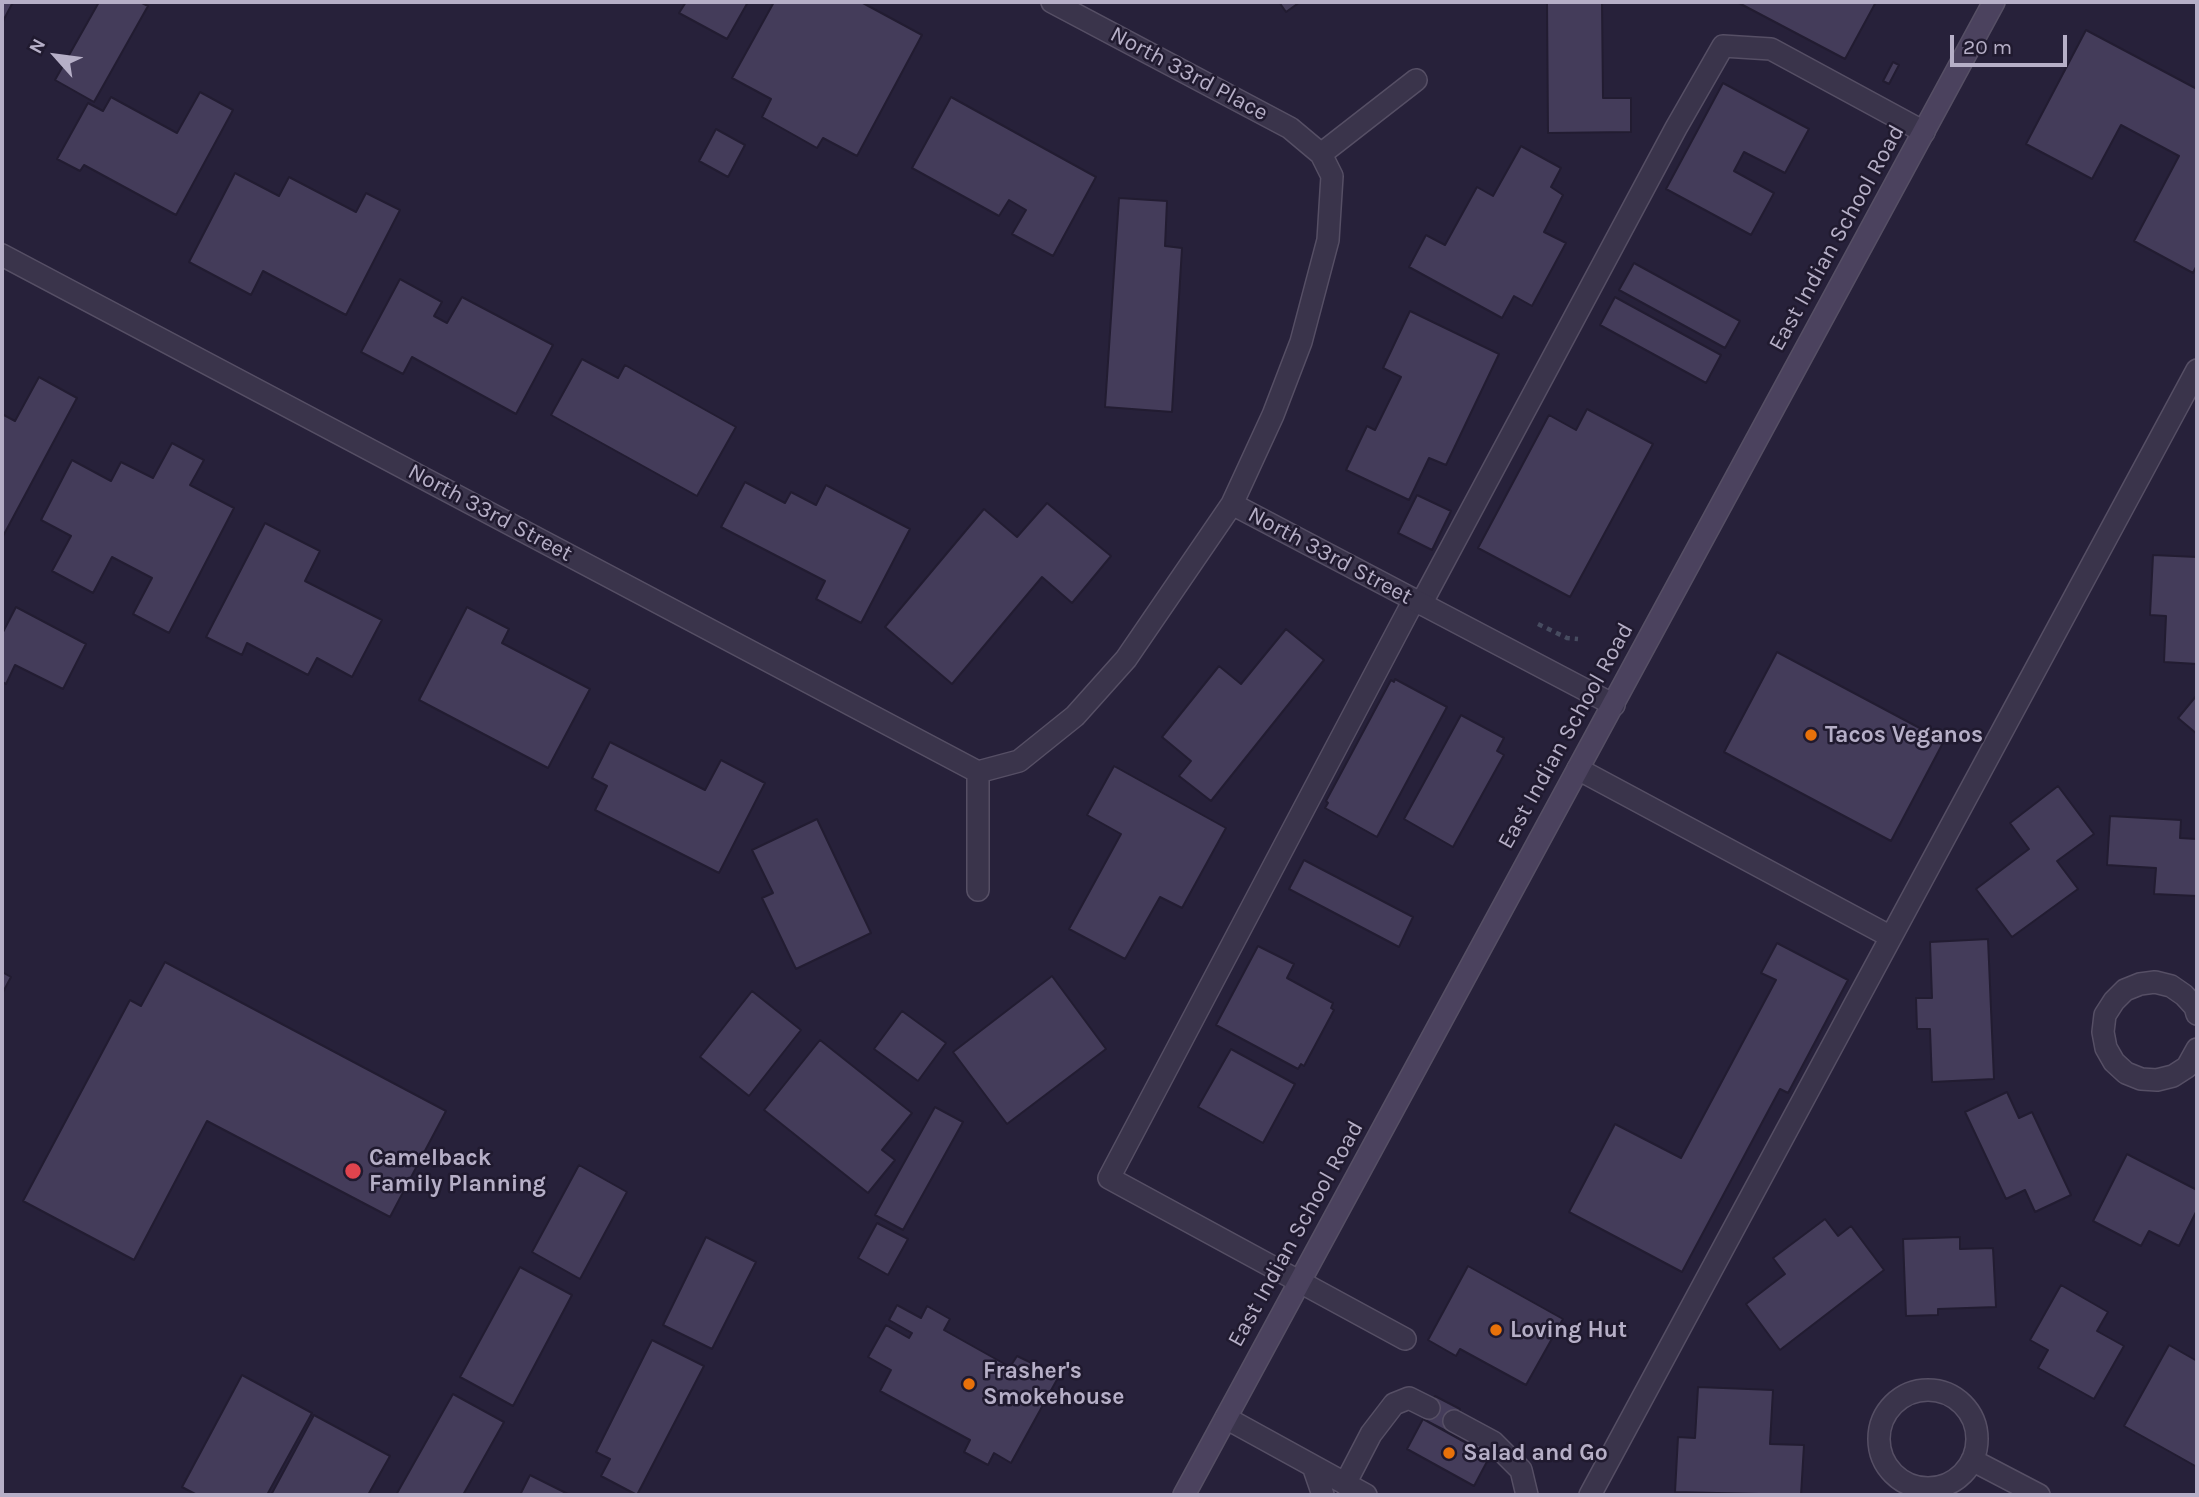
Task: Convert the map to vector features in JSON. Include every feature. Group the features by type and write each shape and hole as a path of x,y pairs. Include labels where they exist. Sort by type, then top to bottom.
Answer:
{"main road":[{"name":"East Indian School Road","path":"1184,1495 1994,2"}],"street":[{"name":"North 33rd Place","path":"1052,2 1290,128 1321,154"},
{"path":"1405,1339 1109,1178 1418,602 1676,128 1723,47 1771,49 1924,132"},
{"path":"1232,504 1273,415 1301,342 1328,240 1332,176 1321,154 1416,80"},
{"name":"North 33rd Street","path":"2,254 978,772 1019,761 1075,716 1126,659 1232,504 1614,705"},
{"path":"1590,1495 2197,370"},
{"path":"1578,769 1891,937"},
{"path":"978,772 978,890"},
{"path":"2197,1014 2195,1007 2184,995 2171,986 2155,982 2140,984 2125,990 2114,1001 2105,1016 2103,1032 2106,1048 2114,1062 2126,1073 2141,1079 2157,1080 2173,1076 2186,1067 2197,1052"},
{"path":"1916,1391 1947,1393 1961,1402 1971,1414 1977,1445 1972,1460 1963,1474 1950,1483 1933,1488 1917,1487 1902,1480 1890,1469 1882,1455 1879,1439 1882,1423 1890,1408 1902,1397 1916,1391"},
{"path":"1345,1483 1371,1434 1394,1404 1409,1398 1429,1408"},
{"path":"1226,1418 1366,1495"},
{"path":"1454,1421 1493,1442 1521,1470 1527,1495"},
{"path":"1972,1460 2039,1495"},
{"path":"1313,1466 1323,1495"}],"path":[{"path":"1538,624 1567,638 1578,639"}],"building":[{"path":"2,2 13,2 2,23"},
{"path":"99,2 140,2 148,6 94,102 55,80"},
{"path":"686,2 748,2 727,39 679,13"},
{"path":"774,2 861,2 922,35 857,156 823,138 817,148 762,117 771,99 732,78"},
{"path":"1279,2 1300,2 1286,12"},
{"path":"1547,2 1602,2 1603,98 1631,98 1631,132 1548,133"},
{"path":"1737,2 1876,2 1845,59"},
{"path":"2086,30 2197,89 2197,265 2193,273 2134,241 2179,156 2121,125 2092,179 2026,144"},
{"path":"1893,62 1899,65 1889,84 1883,81"},
{"path":"1723,83 1809,129 1785,173 1744,152 1734,171 1774,193 1751,235 1666,189"},
{"path":"200,92 233,110 176,215 84,165 80,171 57,159 88,103 103,111 111,97 177,133"},
{"path":"951,97 1096,177 1053,256 1012,234 1026,210 1009,200 999,216 912,168"},
{"path":"716,129 745,145 728,177 699,161"},
{"path":"1521,146 1561,168 1551,187 1563,195 1544,232 1566,243 1532,306 1514,296 1502,318 1409,267 1426,235 1445,245 1477,187 1493,196"},
{"path":"235,173 279,196 289,177 356,212 366,193 400,210 346,315 263,271 251,295 189,262"},
{"path":"1119,198 1167,201 1165,246 1182,248 1172,412 1105,407"},
{"path":"1634,263 1740,321 1725,348 1619,290"},
{"path":"400,279 442,302 434,316 447,323 462,297 553,345 516,414 412,357 403,374 361,352"},
{"path":"1615,297 1721,355 1706,383 1600,325"},
{"path":"1410,311 1499,354 1446,465 1429,458 1409,500 1346,470 1367,426 1375,430 1401,377 1383,368"},
{"path":"582,359 618,378 625,365 736,427 697,496 551,415"},
{"path":"39,377 77,398 2,538 2,414 15,421"},
{"path":"1587,409 1653,444 1570,597 1478,548 1549,415 1576,430"},
{"path":"172,443 204,460 190,485 234,508 169,633 133,614 152,578 112,557 93,593 52,571 71,536 41,520 72,460 111,481 121,462 153,478"},
{"path":"745,482 785,503 791,492 816,505 826,485 910,529 861,623 816,599 825,581 721,527"},
{"path":"1417,495 1451,511 1432,550 1398,533"},
{"path":"1047,503 1111,556 1072,603 1042,577 952,684 885,627 984,509 1017,537"},
{"path":"265,523 320,551 305,581 382,620 352,677 317,658 308,675 247,643 242,655 206,637"},
{"path":"2153,555 2197,557 2197,664 2164,662 2166,616 2150,615"},
{"path":"16,607 86,644 63,689 15,665 6,684 2,682 2,634"},
{"path":"467,607 509,629 502,643 590,689 548,768 419,700"},
{"path":"1286,629 1324,660 1211,801 1179,776 1191,761 1162,737 1219,666 1241,684"},
{"path":"1777,652 1944,741 1891,841 1724,752"},
{"path":"1395,679 1447,707 1377,837 1325,808 1328,803 1326,801 1391,680 1394,682"},
{"path":"2197,695 2197,734 2178,718"},
{"path":"1461,715 1504,738 1497,751 1504,755 1453,847 1404,819"},
{"path":"610,742 705,790 721,760 765,783 719,873 595,810 607,786 592,778"},
{"path":"1114,766 1226,828 1182,908 1160,897 1125,959 1069,929 1121,834 1087,815"},
{"path":"2058,786 2094,834 2057,861 2078,889 2012,937 1976,889 2029,849 2010,823"},
{"path":"2110,816 2181,820 2180,838 2197,839 2197,896 2154,894 2156,868 2107,865"},
{"path":"817,819 871,933 796,969 762,898 773,893 752,850"},
{"path":"1304,860 1413,917 1399,947 1289,889"},
{"path":"1988,939 1994,1079 1932,1082 1930,1029 1917,1029 1916,998 1932,998 1930,942"},
{"path":"1777,943 1848,980 1788,1093 1780,1089 1682,1272 1569,1212 1615,1124 1681,1158 1776,980 1761,973"},
{"path":"1258,946 1294,964 1287,978 1333,1003 1331,1008 1334,1010 1304,1066 1301,1064 1298,1069 1216,1025"},
{"path":"165,962 446,1111 390,1217 207,1121 134,1260 23,1201 130,1000 141,1006"},
{"path":"2,972 11,977 2,994"},
{"path":"1052,976 1106,1049 1007,1124 953,1052"},
{"path":"752,991 801,1030 749,1096 700,1057"},
{"path":"902,1011 946,1043 918,1081 874,1049"},
{"path":"820,1040 912,1113 882,1150 895,1160 868,1193 764,1110"},
{"path":"1231,1049 1295,1084 1263,1143 1198,1107"},
{"path":"2007,1092 2019,1118 2032,1112 2071,1195 2035,1212 2025,1190 2006,1199 1965,1112"},
{"path":"935,1107 963,1122 903,1230 875,1215"},
{"path":"2127,1154 2197,1190 2197,1210 2179,1246 2149,1231 2141,1246 2093,1221"},
{"path":"579,1165 627,1192 580,1279 532,1252"},
{"path":"1825,1219 1838,1236 1851,1226 1884,1270 1780,1350 1746,1304 1785,1274 1773,1258"},
{"path":"877,1223 908,1239 888,1275 858,1258"},
{"path":"706,1237 756,1262 712,1349 663,1325"},
{"path":"1960,1237 1960,1249 1993,1248 1996,1307 1938,1309 1938,1315 1906,1316 1903,1239"},
{"name":"Loving Hut","path":"1468,1266 1563,1319 1526,1385 1460,1349 1456,1356 1428,1340"},
{"path":"520,1267 572,1295 513,1406 460,1377"},
{"path":"2061,1285 2108,1312 2097,1331 2124,1346 2094,1399 2038,1368 2048,1350 2030,1340"},
{"name":"Frasher's Smokehouse","path":"897,1305 921,1318 927,1306 950,1319 944,1330 1010,1367 1017,1356 1059,1376 1011,1463 994,1453 988,1465 964,1452 970,1440 880,1391 891,1370 868,1357 886,1325 909,1338 912,1333 889,1320"},
{"path":"652,1340 704,1366 637,1495 601,1476 610,1459 596,1452"},
{"path":"2169,1345 2197,1361 2197,1467 2124,1426"},
{"path":"242,1375 312,1413 267,1495 197,1495 182,1487"},
{"path":"1698,1387 1773,1390 1770,1444 1804,1445 1801,1495 1675,1492 1678,1437 1695,1438"},
{"path":"453,1394 504,1422 463,1495 396,1495"},
{"path":"1435,1396 1460,1409 1448,1432 1423,1419"},
{"path":"314,1415 390,1456 368,1495 271,1495"},
{"name":"Salad and Go","path":"1423,1419 1490,1456 1474,1486 1407,1449"},
{"path":"530,1475 570,1495 520,1495"}],"place":[{"name":"Tacos Veganos","path":"1811,735"},
{"name":"Camelback Family Planning","path":"353,1171"},
{"name":"Loving Hut","path":"1496,1330"},
{"name":"Frasher's Smokehouse","path":"969,1384"},
{"name":"Salad and Go","path":"1449,1453"}]}
